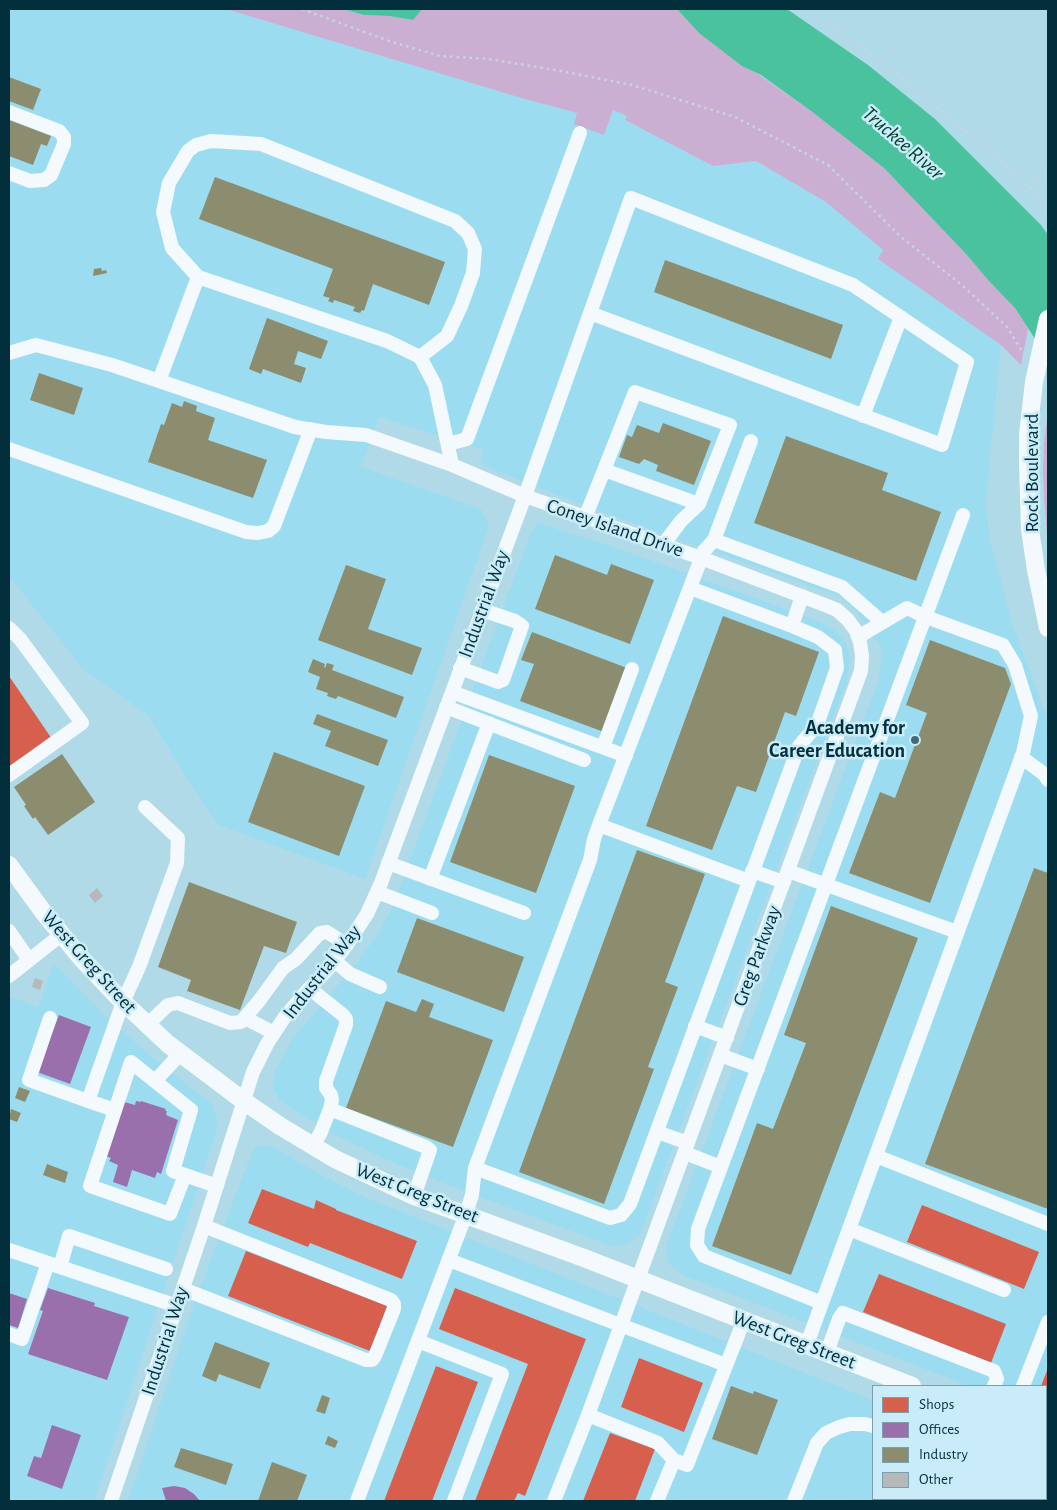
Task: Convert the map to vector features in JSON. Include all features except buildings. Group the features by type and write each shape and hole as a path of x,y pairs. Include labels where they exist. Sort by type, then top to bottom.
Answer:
{"main road":[{"name":"Rock Boulevard","path":"1048,319 1039,358 1028,434 1030,530 1048,628"},
{"name":"West Greg Street","path":"9,864 61,935 147,1025 180,1054 244,1102 313,1146 343,1163 414,1196 638,1279 910,1385"}],"street":[{"path":"9,112 59,130 64,136 64,144 50,175 44,180 30,181 9,173"},
{"path":"448,444 467,439 580,133"},
{"path":"420,357 446,336 461,306 473,273 474,249 468,233 455,221 261,144 211,141 196,145 188,150 168,183 163,212 172,248 198,277 387,341 420,357 435,385 452,465"},
{"name":"Industrial Way","path":"111,1501 204,1226 253,1072 284,1018 347,944 367,914 377,892 554,417 631,198 853,286 900,317"},
{"path":"159,381 198,277"},
{"path":"590,313 863,416 942,445 967,362 900,317 863,416"},
{"name":"Coney Island Drive","path":"9,353 36,345 112,366 295,427 366,435 452,465 525,496 701,558 837,610 848,620 857,634"},
{"path":"585,518 635,392 730,425 699,504 681,521 663,545"},
{"path":"9,449 246,532 258,533 268,531 274,526 311,429"},
{"path":"357,1501 450,1260 472,1195 476,1168 590,860 599,825 701,558 704,551 714,540 750,441"},
{"path":"604,470 699,504"},
{"path":"822,1304 704,1256 697,1244 698,1229 963,515"},
{"path":"714,540 842,587 882,622"},
{"path":"476,1168 610,1218 621,1215 630,1204 799,746 817,724 836,668 835,650 818,637 690,588"},
{"path":"792,626 802,596"},
{"path":"807,1344 1021,757 1031,716 1015,665 1003,645 926,617 907,608 857,634"},
{"path":"460,668 498,682 503,680 522,626 515,621 482,610"},
{"path":"9,628 20,639 82,723 9,775"},
{"name":"Greg Parkway","path":"554,1501 622,1325 861,671 862,656 857,634"},
{"path":"603,747 632,669"},
{"path":"452,692 626,756"},
{"path":"446,707 584,760"},
{"path":"430,879 489,723"},
{"path":"817,724 838,734"},
{"path":"1021,757 1044,774 1048,780"},
{"path":"88,1101 123,1002 139,968 178,863 178,838 145,806"},
{"path":"599,825 750,876 786,876 826,884 957,932"},
{"path":"388,864 524,913"},
{"path":"377,892 432,913"},
{"path":"9,931 29,960"},
{"path":"147,1025 168,1005 178,1003 230,1023 242,1022 283,968 296,959 320,933 327,932 347,944"},
{"path":"9,976 61,935"},
{"path":"335,960 350,974 380,987"},
{"path":"309,988 346,1019 346,1025 326,1081 326,1088 331,1094 332,1100 330,1109 322,1132 313,1146"},
{"path":"50,1018 29,1080 114,1110"},
{"path":"245,1018 274,1033"},
{"path":"695,1026 727,1038"},
{"path":"155,1081 180,1054"},
{"path":"720,1055 758,1069"},
{"path":"185,1175 170,1214 90,1186 131,1062 191,1110 173,1171 185,1175 217,1186"},
{"path":"330,1109 430,1150 414,1196"},
{"path":"657,1132 721,1167"},
{"path":"876,1156 1048,1224"},
{"path":"183,1289 366,1360 372,1360 375,1356 394,1309 394,1304 391,1300 204,1226"},
{"path":"849,1229 1004,1290"},
{"path":"9,1334 22,1339 54,1265 70,1236 166,1269"},
{"path":"9,1250 177,1306"},
{"path":"450,1260 726,1365"},
{"path":"827,1352 843,1313 994,1371 997,1379 994,1385"},
{"path":"588,1415 658,1443 674,1460 687,1465 744,1320"},
{"path":"1023,1385 1047,1328"},
{"path":"418,1341 502,1374 454,1501"},
{"path":"794,1501 818,1443 826,1433 850,1424 872,1426"},
{"path":"657,1501 674,1460"}],"path":[{"path":"302,9 389,41 440,56 489,59 632,85 735,117 828,165 901,237 963,286 1007,327 1028,360"},
{"path":"830,21 1001,161 1029,188 1048,216"},
{"path":"1029,188 1048,171"}],"shaded area":[{"path":"9,9 226,9 518,97 578,113 604,135 613,109 627,116 625,120 713,166 756,161 826,202 883,250 878,259 1001,345 986,500 989,536 1011,620 1048,720 1048,1417 1047,1385 966,1385 682,1275 667,1261 667,1244 879,679 882,649 856,611 841,597 582,505 480,464 483,450 379,417 361,467 481,509 489,526 365,879 219,825 192,787 149,716 84,670 9,576"},
{"path":"226,9 343,9 364,15 389,16 412,20 422,9 677,9 699,33 811,111 884,168 1016,308 1028,329 1021,365 1001,345 878,259 883,250 826,202 756,161 713,166 625,120 627,116 613,110 604,135 574,124 577,113"},
{"path":"1048,412 1048,546 1043,469"},
{"path":"538,523 619,549 816,620 836,631 844,641 850,655 847,681 640,1235 628,1244 614,1247 453,1187 392,1162 335,1135 280,1101 272,1086 276,1068 293,1038 360,959 381,929 394,903 531,532"},
{"path":"54,963 103,1014 154,1059 213,1105 218,1127 94,1501 9,1501 9,996 38,1007"},
{"path":"267,1144 367,1198 872,1400 872,1500 1047,1500 1047,1470 1048,1501 128,1501 194,1304 254,1147"}],"water":[{"path":"343,9 422,9 413,20 389,16 364,15"},
{"name":"Truckee River","path":"677,9 787,9 868,65 935,119 1041,225 1048,235 1048,359 1015,308 884,168 811,111 761,75 742,66 699,33"}],"place":[{"name":"Academy for Career Education","path":"915,740"}]}
